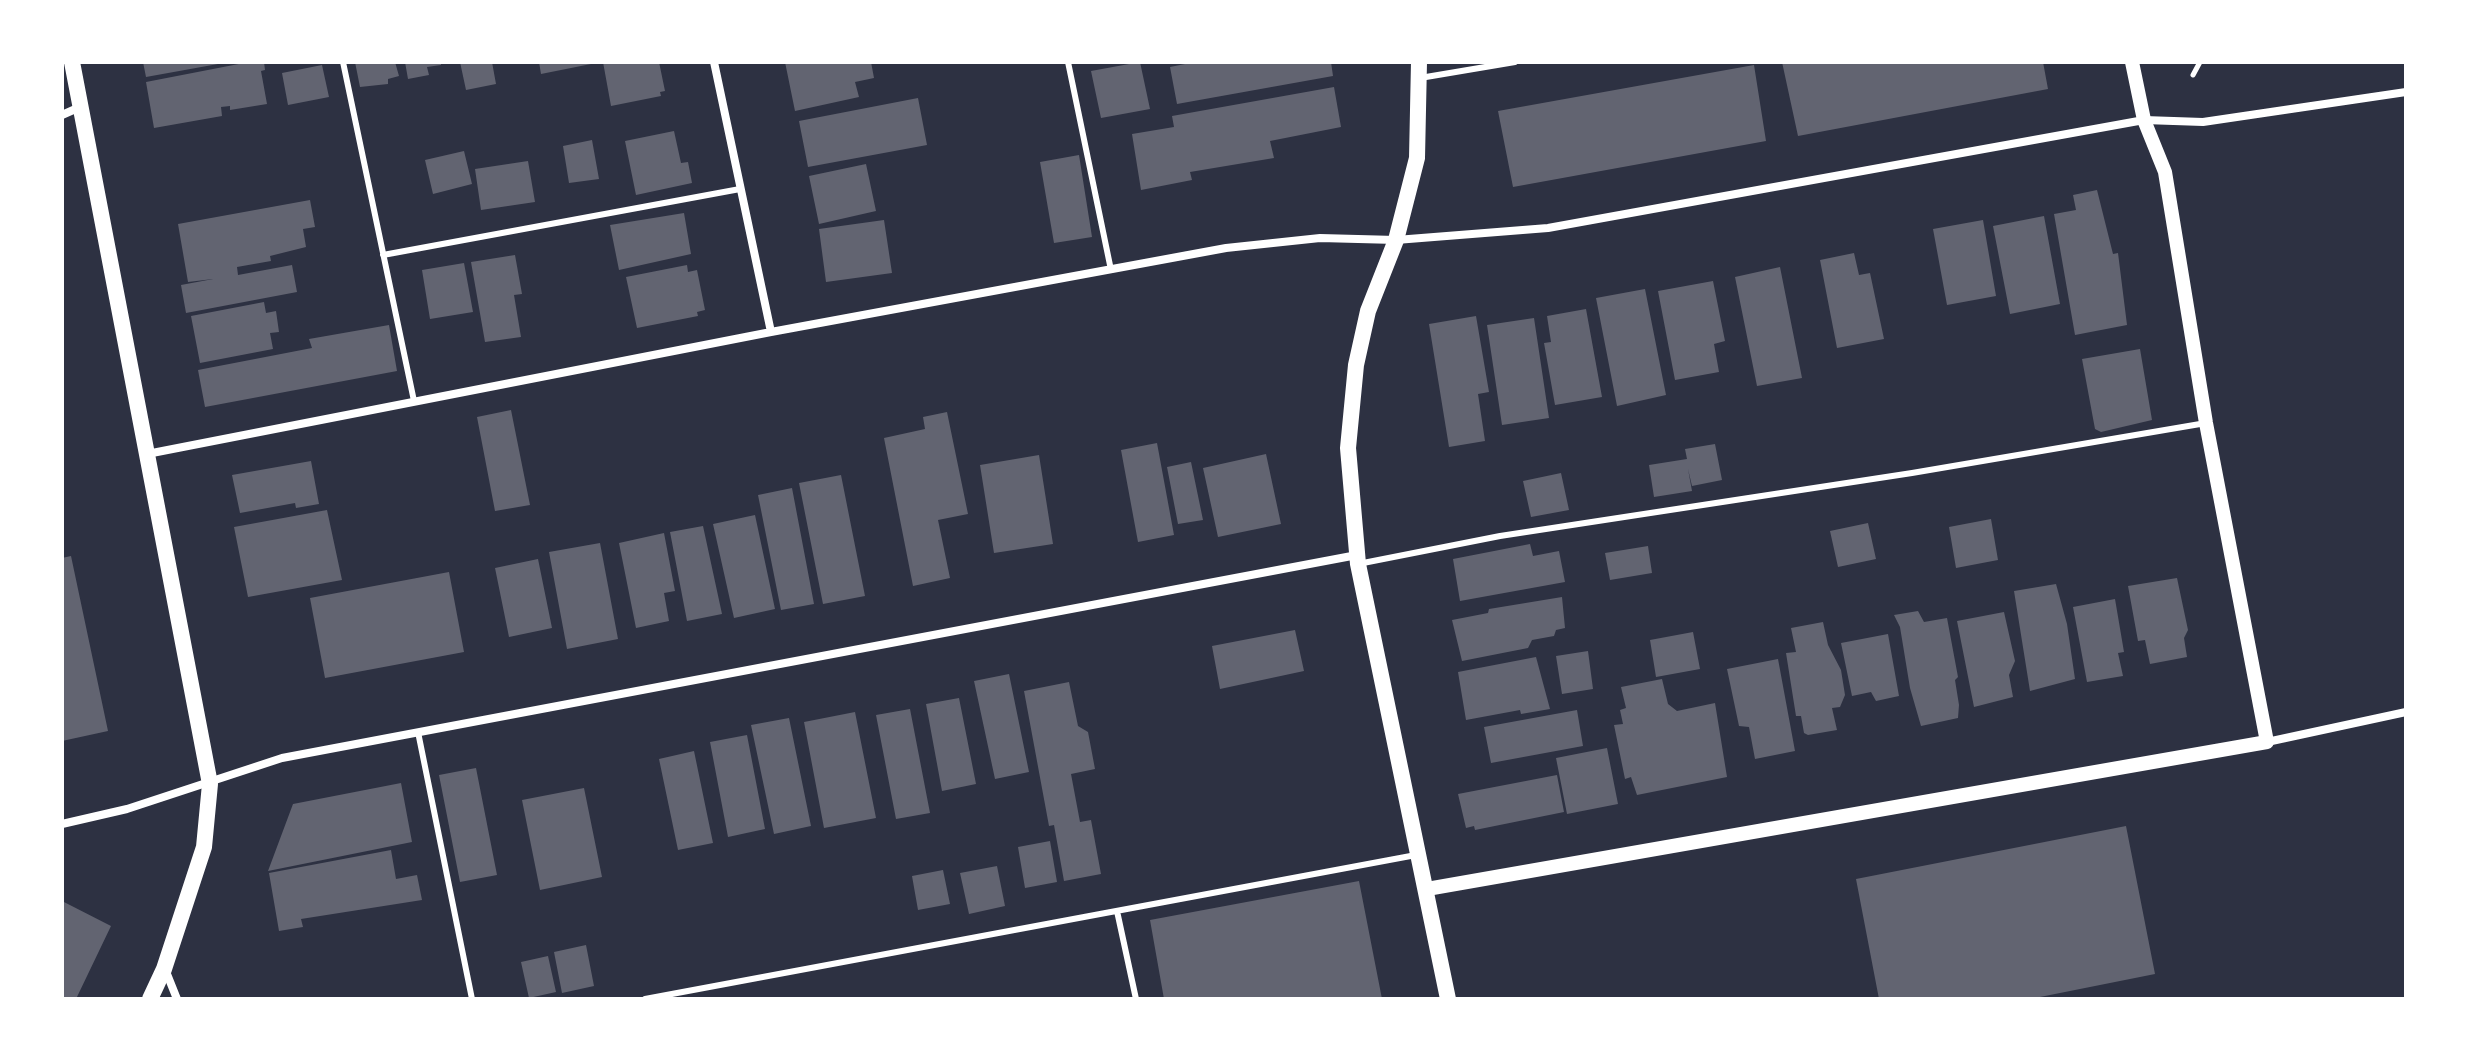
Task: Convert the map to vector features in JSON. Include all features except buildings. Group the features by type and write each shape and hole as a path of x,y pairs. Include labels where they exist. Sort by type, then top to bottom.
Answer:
{"main road":[{"path":"72,62 210,784 204,847 164,969 150,999"},
{"path":"1420,70 1417,158 1396,240 1368,311 1356,365 1348,448 1357,559 1448,999"}],"street":[{"path":"714,62 771,332"},
{"path":"2132,62 2144,120 2165,172 2206,423 2267,742"},
{"path":"147,454 771,332 1226,248 1320,238 1396,240 1548,228 2144,120 2203,122 2406,92"},
{"path":"62,115 80,107"},
{"path":"62,824 210,784 282,758 1357,559"},
{"path":"1427,889 2267,742 2406,712"},
{"path":"164,969 177,999"}],"lane":[{"path":"343,62 414,401"},
{"path":"1068,62 1111,270"},
{"path":"1420,70 1515,62"},
{"path":"383,255 740,189"},
{"path":"1357,559 1912,473 2206,423"},
{"path":"418,732 472,999"},
{"path":"645,999 1419,854"},
{"path":"1117,911 1136,999"}],"path":[{"path":"2193,75 2200,62"}]}
